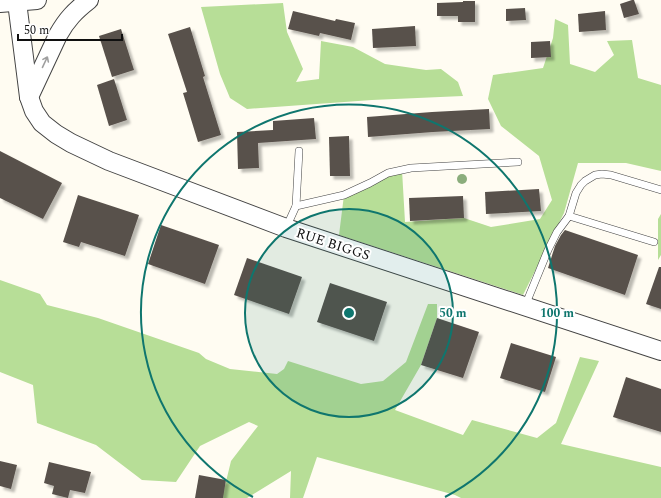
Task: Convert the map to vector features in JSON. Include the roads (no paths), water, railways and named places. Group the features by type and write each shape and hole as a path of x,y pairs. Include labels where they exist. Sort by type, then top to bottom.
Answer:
{"street":[{"path":"8,2 37,0"},
{"path":"28,97 58,34 74,12 89,0"},
{"name":"RUE BIGGS","path":"8,2 28,97 34,111 42,123 71,143 124,166 286,228 661,351"}],"lane":[{"path":"286,228 296,206 299,151"},
{"path":"296,206 344,196 388,173 411,168 518,162"},
{"path":"525,306 548,250 557,232 569,216 576,193 585,181 595,175 611,175 661,190"},
{"path":"569,216 654,242"}]}
